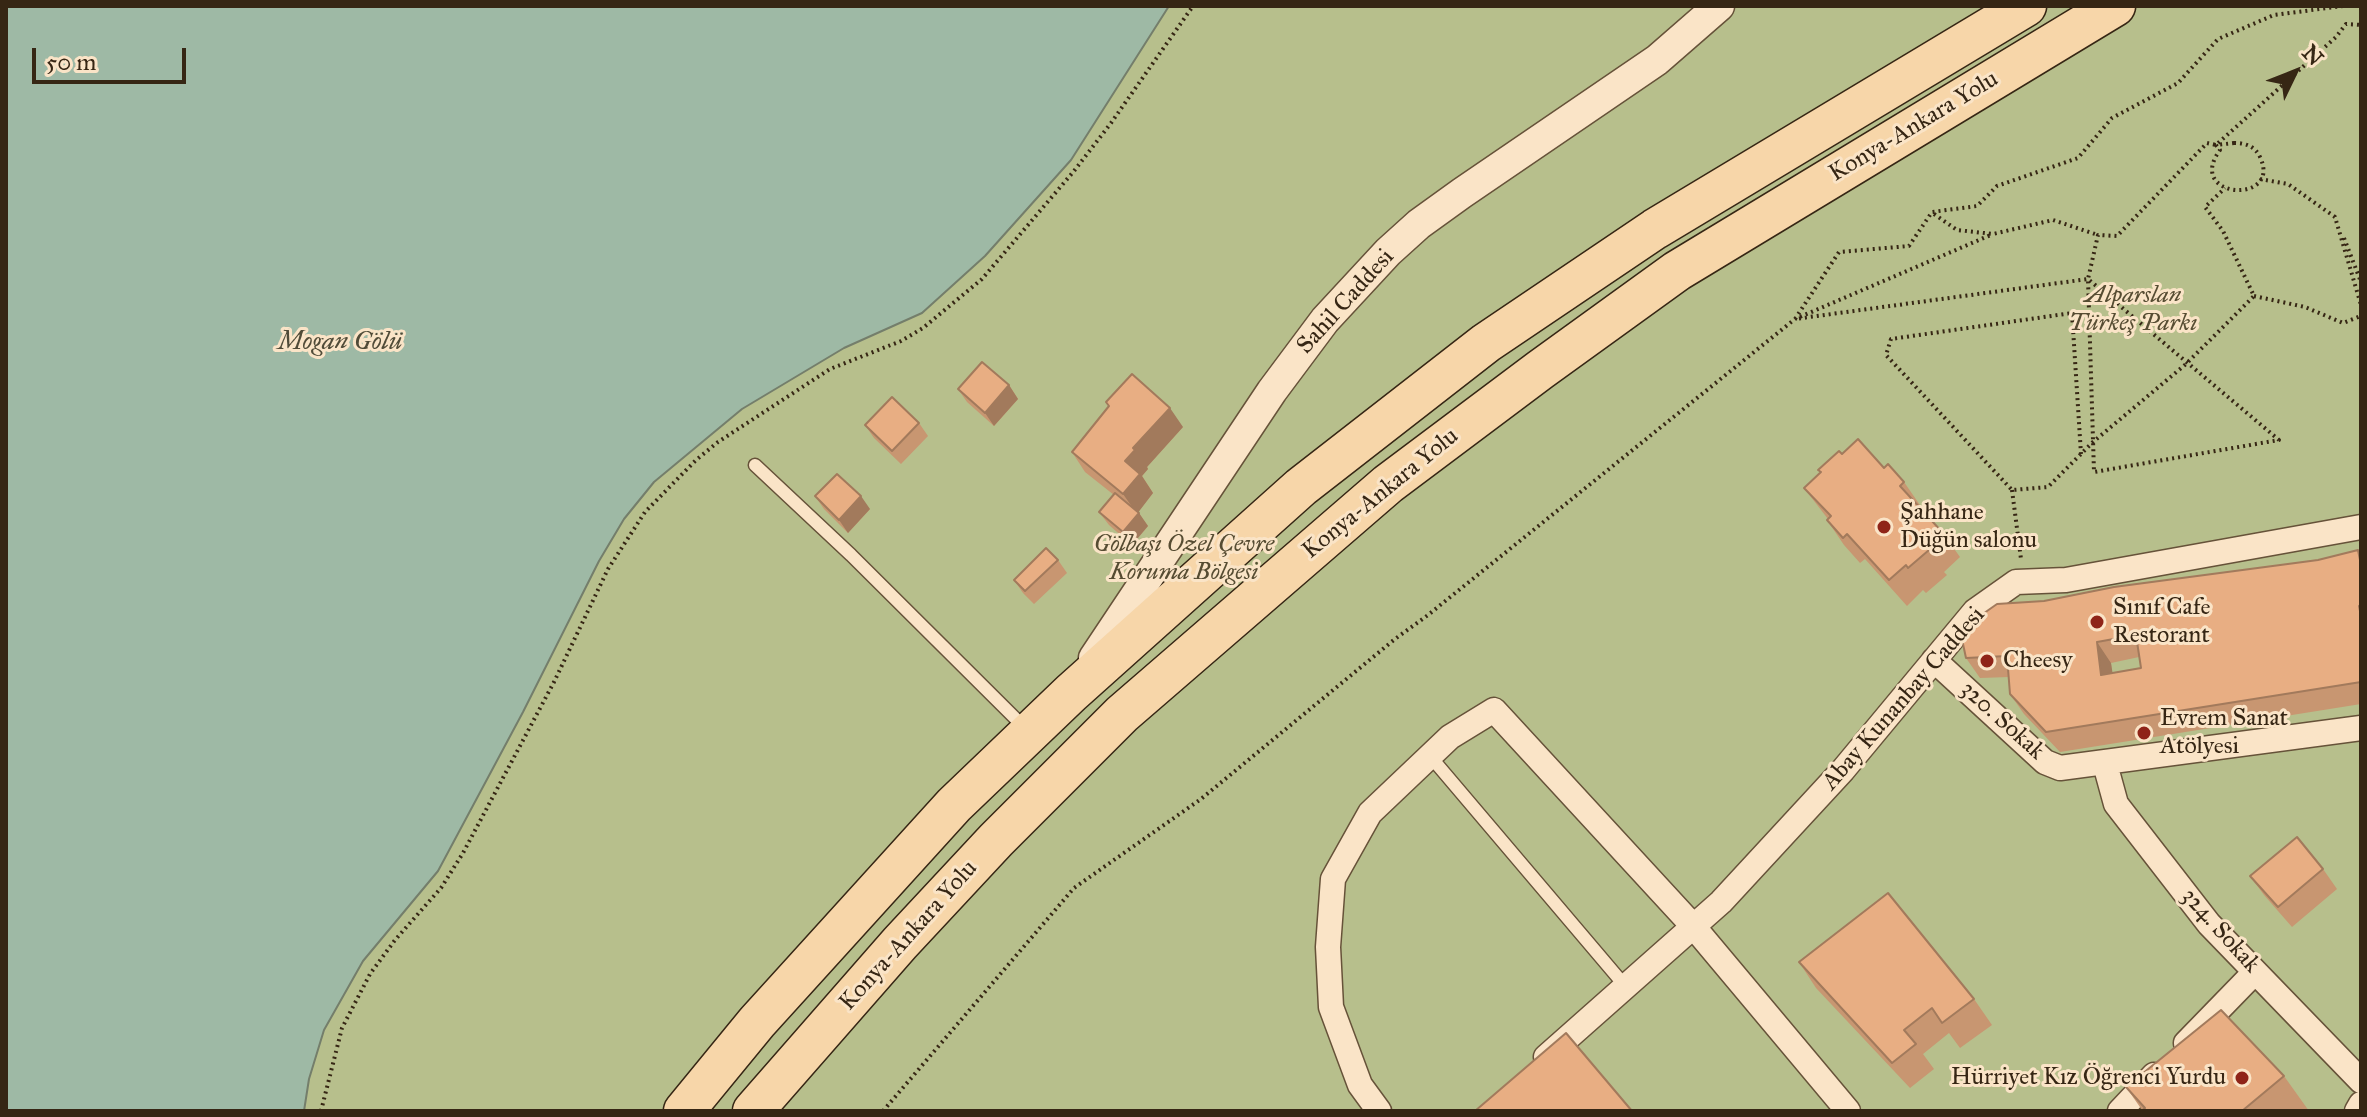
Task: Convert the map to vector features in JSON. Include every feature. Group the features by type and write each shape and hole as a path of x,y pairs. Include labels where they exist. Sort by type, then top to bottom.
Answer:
{"highway":[{"path":"684,1111 757,1022 886,876 954,805 1071,693 1301,487 1486,343 1655,229 2026,6"},
{"name":"Konya-Ankara Yolu","path":"753,1111 996,840 1122,714 1388,484 1677,271 2115,6"}],"street":[{"name":"Sahil Caddesi","path":"1071,693 1272,391 1325,320 1356,286 1419,224 1525,148 1657,60 1719,6"},
{"name":"Abay Kunanbay Caddesi","path":"1532,1070 1721,902 1843,770 1975,611 2016,582 2066,580 2361,527"},
{"name":"320. Sokak","path":"1934,660 2045,762 2060,768 2361,728"},
{"path":"1379,1111 1360,1085 1331,1007 1328,947 1333,879 1370,813 1450,737 1494,710 1693,926 1848,1111"},
{"name":"324. Sokak","path":"2105,764 2116,804 2209,924 2361,1081"},
{"path":"2120,1111 2255,972"},
{"path":"2357,1111 2361,1104"}],"lane":[{"path":"755,465 1030,732"},
{"path":"1430,756 1626,987"}],"path":[{"path":"321,1111 342,1028 370,974 441,888 463,853 554,682 608,569 645,512 718,442 830,369 901,341 923,328 982,279 1074,171 1193,6"},
{"path":"1795,319 1839,252 1909,246 1932,212 1977,206 1997,186 2078,158 2112,118 2178,83 2218,39 2274,15 2343,6"},
{"path":"2216,145 2336,37 2346,24 2361,25"},
{"path":"883,1111 1074,888 1201,799 1395,639 1795,319 1993,234 2053,220 2098,235 2117,236 2207,143 2242,143 2256,150 2263,164 2260,179 2255,185 2241,192 2219,184 2213,170 2220,150 2216,145"},
{"path":"2260,179 2288,184 2335,217 2361,282"},
{"path":"2225,188 2205,207 2223,231 2254,296"},
{"path":"1932,212 1957,230 1993,234"},
{"path":"2335,217 2361,305"},
{"path":"1795,319 2088,279 2279,440 2094,472 2088,279 2098,235"},
{"path":"2254,296 2305,307 2343,323 2361,316"},
{"path":"2012,490 2048,487 2093,442 2186,364 2254,296"},
{"path":"2023,582 2012,490 1886,355 1891,339 2072,313 2081,454"}],"green space":[{"name":"Gölbaşı Özel Çevre Koruma Bölgesi","path":"6,6 2361,6 2361,1111 6,1111"}],"water":[{"name":"Mogan Gölü","path":"6,6 1169,6 1071,160 985,256 922,313 844,348 742,409 654,482 624,519 599,561 438,871 363,961 324,1030 309,1079 304,1111 6,1111"}],"building":[{"path":"982,362 1009,385 985,413 958,389"},
{"path":"1132,374 1170,408 1125,461 1140,474 1123,494 1072,452 1109,406 1106,402"},
{"path":"892,397 919,423 892,451 865,425"},
{"name":"Şahhane Düğün salonu","path":"1858,439 1884,468 1888,464 1904,482 1900,486 1942,532 1926,547 1929,550 1889,580 1847,534 1843,538 1827,520 1831,516 1804,488 1821,472 1818,470"},
{"path":"837,474 861,496 839,520 815,496"},
{"path":"1115,493 1139,513 1123,532 1099,512"},
{"path":"1046,548 1058,560 1025,591 1014,580"},
{"path":"2358,550 2361,565 2361,682 2046,732 2010,694 2007,656 1966,658 1960,630 1997,604 2044,601 2114,587 2318,560","holes":["2136,635 2141,668 2101,675 2097,642"]},
{"path":"2297,837 2323,869 2278,907 2250,876"},
{"path":"1888,893 1974,999 1942,1023 1932,1008 1904,1030 1916,1044 1892,1063 1799,962"},
{"path":"2221,1010 2284,1076 2242,1111 2142,1111 2145,1108 2126,1087"},
{"path":"1566,1033 1632,1111 1475,1111"}],"place":[{"name":"Şahhane Düğün salonu","path":"1884,527"},
{"name":"Sınıf Cafe Restorant","path":"2097,622"},
{"name":"Cheesy","path":"1987,661"},
{"name":"Evrem Sanat Atölyesi","path":"2144,733"},
{"name":"Hürriyet Kız Öğrenci Yurdu","path":"2242,1078"}],"park label":[{"name":"Alparslan Türkeş Parkı","path":"2133,310"}]}
